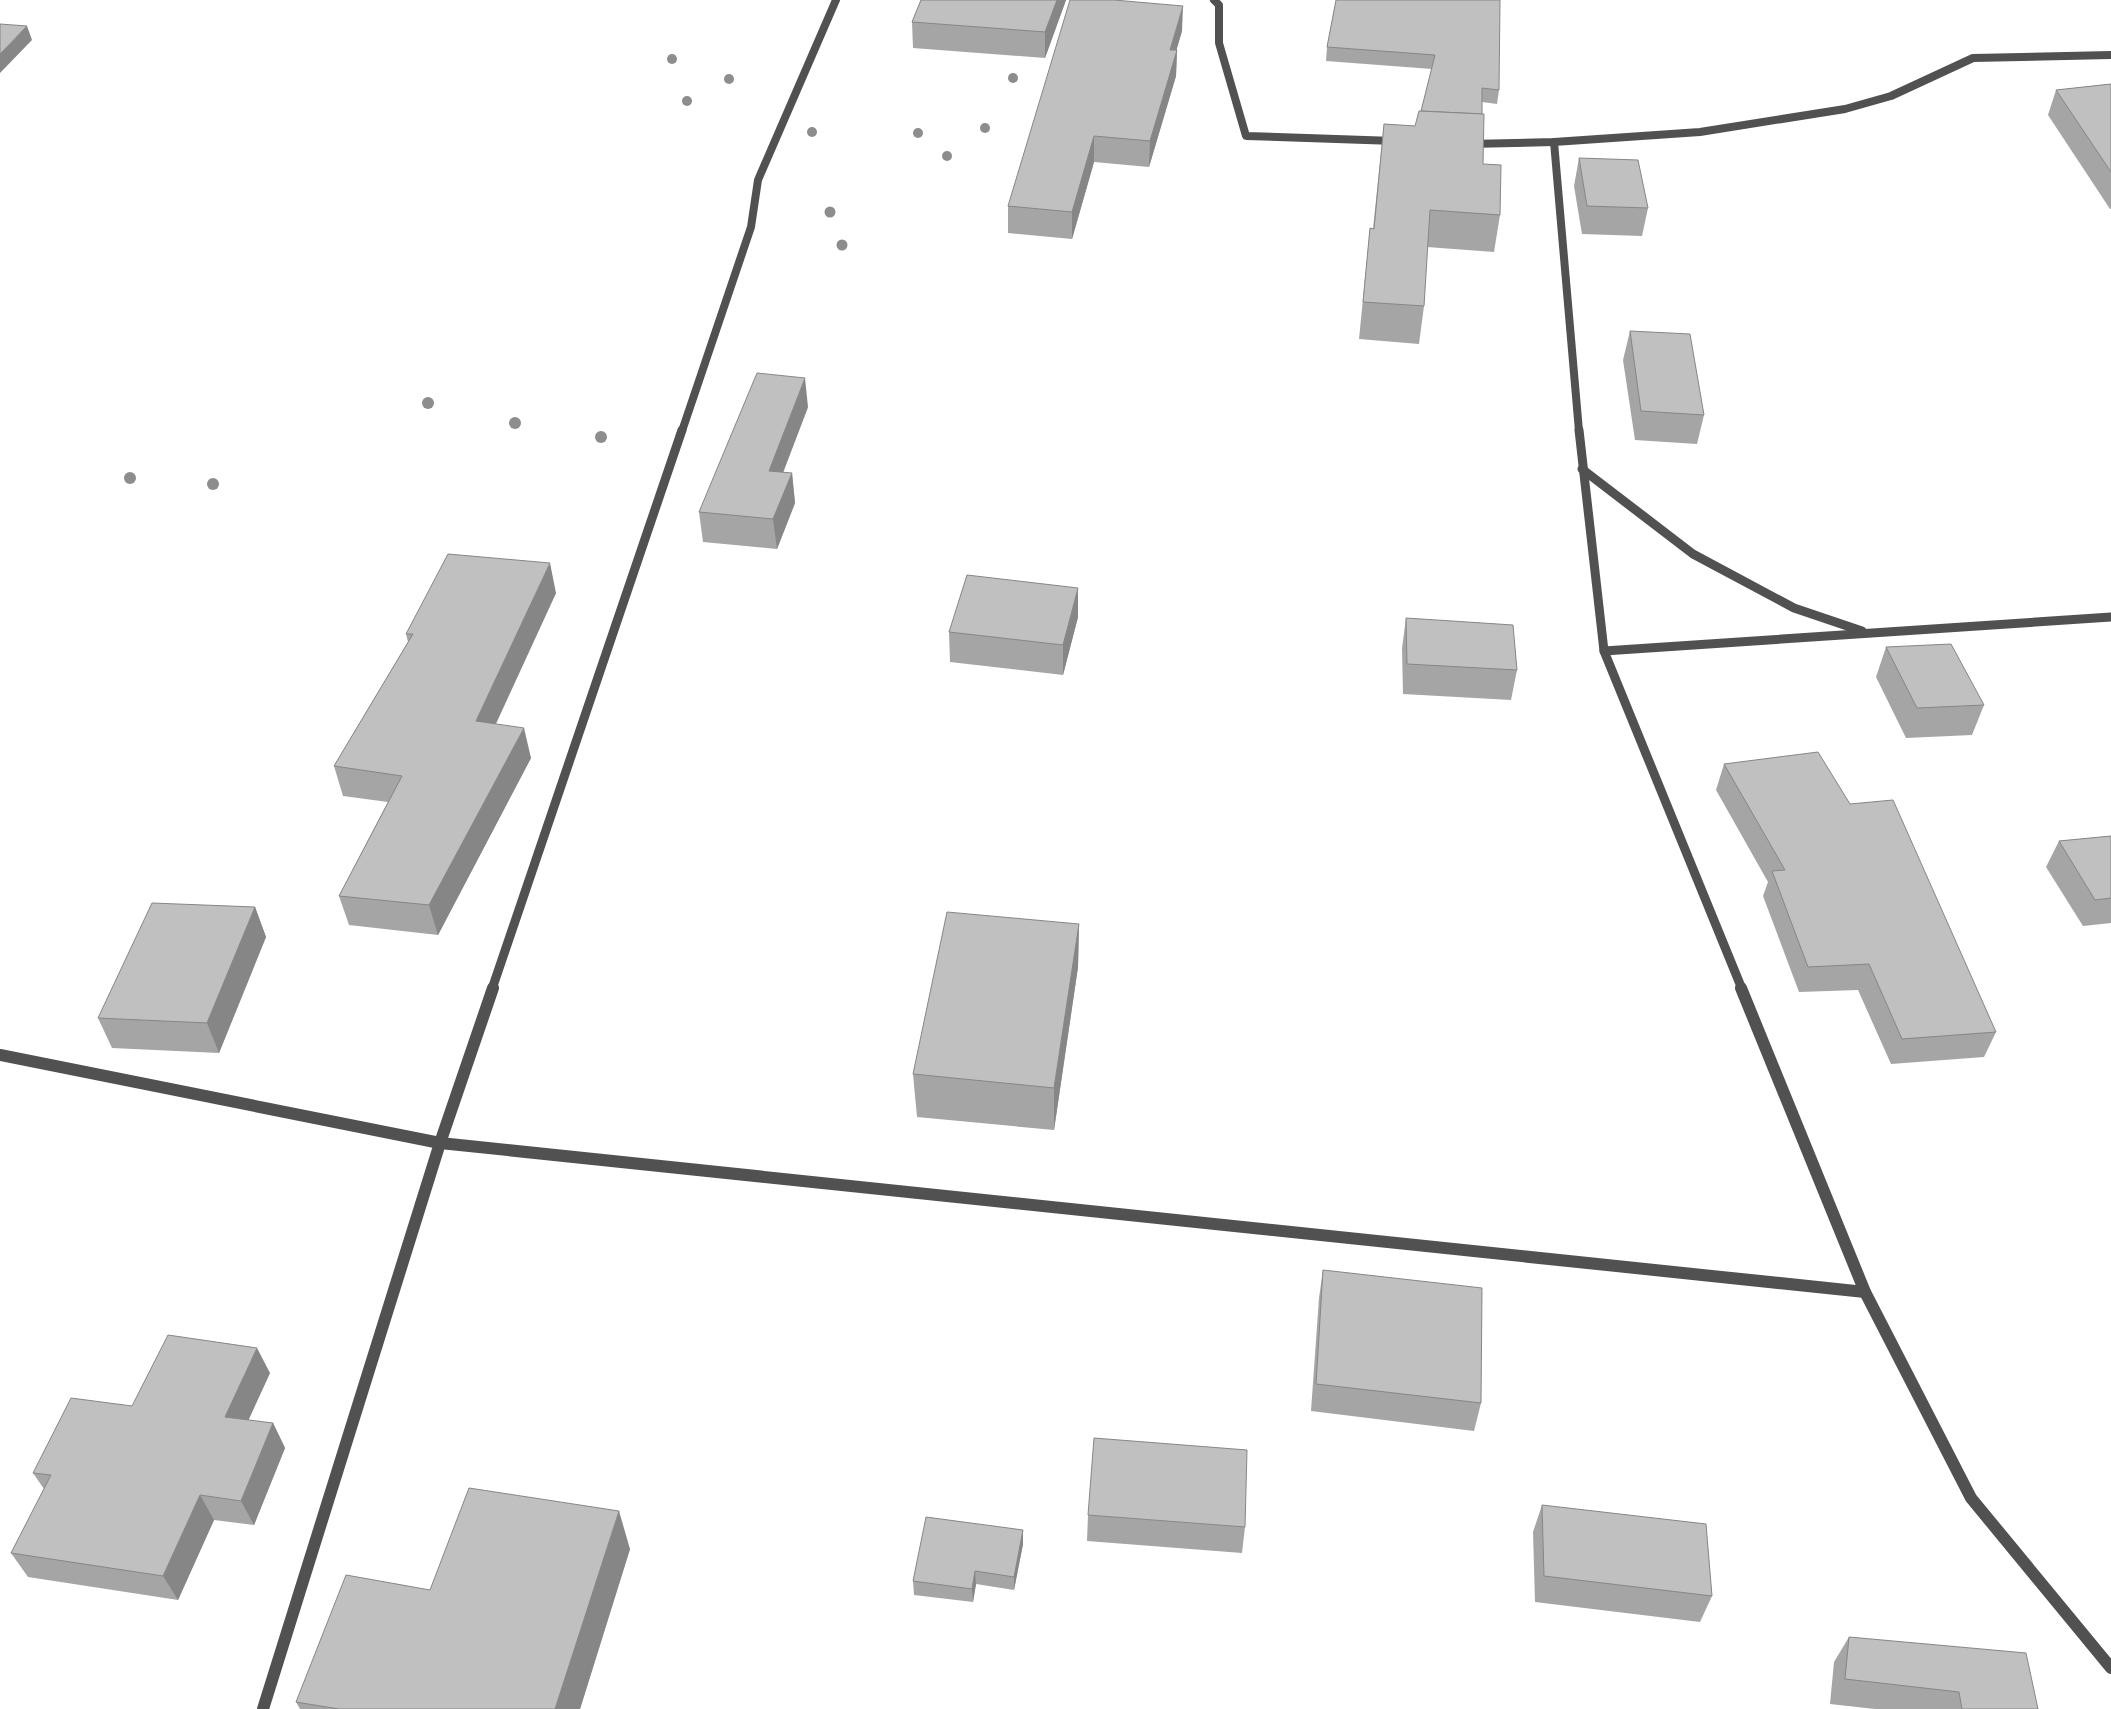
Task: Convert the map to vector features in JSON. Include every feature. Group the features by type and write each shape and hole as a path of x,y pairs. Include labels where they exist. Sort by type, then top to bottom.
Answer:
{"street":[{"path":"263,1709 440,1143 748,236 758,180 836,0"},
{"path":"1214,0 1219,6 1219,43 1246,136 1402,141"},
{"path":"1457,144 1554,142 1700,132 1845,109 1891,96 1973,58 2111,55"},
{"path":"1554,142 1582,469 1604,651 1865,1292 1971,1498 2111,1668"},
{"path":"1582,469 1693,554 1794,608 1867,633"},
{"path":"1604,651 2111,617"},
{"path":"0,1055 440,1143 1865,1292"}],"building":[{"path":"921,0 1057,0 1045,32 912,22"},
{"path":"1070,0 1114,0 1183,6 1170,50 1177,50 1150,141 1094,136 1072,212 1008,206"},
{"path":"1336,0 1500,0 1499,90 1482,88 1482,114 1421,111 1435,55 1327,47"},
{"path":"0,24 27,26 0,54"},
{"path":"2111,84 2111,172 2056,90"},
{"path":"1419,111 1484,114 1483,164 1501,165 1500,215 1430,210 1424,306 1363,302 1370,228 1374,229 1384,124 1415,126"},
{"path":"1579,158 1638,160 1648,208 1587,206"},
{"path":"1630,331 1690,334 1704,415 1641,411"},
{"path":"757,373 805,378 769,471 792,473 773,519 699,512"},
{"path":"448,554 550,563 476,721 524,728 429,905 339,896 402,776 334,766 413,634 406,634"},
{"path":"967,575 1078,588 1063,645 949,632"},
{"path":"1406,618 1513,625 1517,670 1407,664"},
{"path":"1951,644 1984,705 1917,708 1886,647"},
{"path":"1818,752 1850,804 1893,800 1996,1032 1902,1039 1869,964 1808,967 1772,871 1785,870 1724,764"},
{"path":"2111,836 2111,898 2095,900 2059,841"},
{"path":"152,903 255,907 207,1023 98,1018"},
{"path":"947,912 1079,924 1054,1088 913,1074"},
{"path":"1323,1270 1482,1288 1481,1403 1316,1384"},
{"path":"168,1335 257,1348 225,1417 273,1423 241,1501 200,1495 163,1576 11,1553 51,1475 33,1473 71,1398 132,1406"},
{"path":"1094,1438 1247,1450 1245,1527 1088,1515"},
{"path":"469,1488 619,1511 555,1709 339,1709 296,1702 346,1575 430,1590"},
{"path":"1542,1505 1706,1524 1712,1596 1544,1576"},
{"path":"926,1517 1023,1530 1014,1577 975,1571 972,1589 913,1581"},
{"path":"1849,1637 2026,1653 2038,1709 1962,1709 1959,1692 1845,1679"}]}
